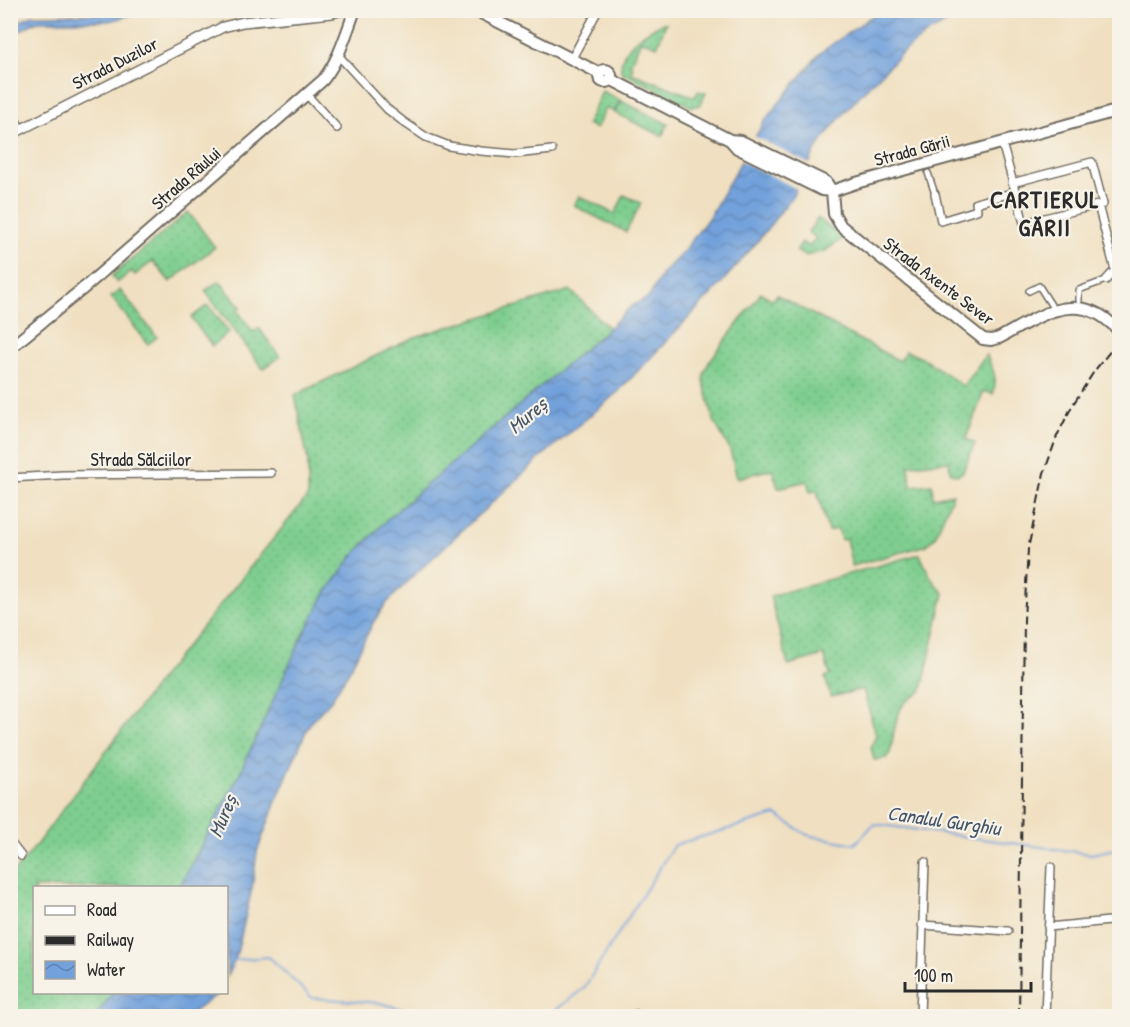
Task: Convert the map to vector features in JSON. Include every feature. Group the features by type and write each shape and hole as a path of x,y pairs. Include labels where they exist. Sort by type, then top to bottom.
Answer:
{"main road":[{"name":"Strada Râului","path":"10,348 89,284 323,80 338,55 355,10"},
{"path":"475,10 599,73 602,70 608,70 611,74 610,79 826,188"},
{"name":"Strada Gării","path":"826,188 856,183 1119,110"},
{"name":"Strada Axente Sever","path":"826,188 834,214 841,226 983,339 999,338 1046,313 1078,307 1099,314 1119,331"}],"street":[{"name":"Strada Duzilor","path":"10,135 223,27 243,22 342,10"},
{"path":"572,60 598,10"},
{"path":"338,55 387,109 426,137 449,146 481,151 515,154 552,150"},
{"path":"307,95 337,129"},
{"path":"10,109 21,130"},
{"path":"1002,143 1012,183 1024,223 1103,204 1092,162 1012,183"},
{"path":"928,173 941,221 977,210 976,203 1015,192"},
{"path":"1079,301 1079,290 1106,280 1117,269 1098,205"},
{"path":"1029,291 1039,286 1051,305"},
{"name":"Strada Sălciilor","path":"10,478 271,472"},
{"path":"10,842 21,856"},
{"path":"920,1017 925,862"},
{"path":"1046,1017 1051,867"},
{"path":"1048,927 1119,920"},
{"path":"922,926 1008,931"}],"green space":[{"path":"666,23 657,46 641,40 630,65 633,66 631,73 695,97 698,91 706,93 700,105 692,107 621,71 624,54 634,41"},
{"path":"602,91 620,100 614,112 606,108 596,129 587,124"},
{"path":"621,101 668,124 662,136 615,113"},
{"path":"624,195 641,203 626,232 574,206 579,196 615,214"},
{"path":"188,212 215,247 170,282 153,261 135,275 132,271 117,283 112,276"},
{"path":"818,218 843,238 825,251 805,256 796,251 802,242 809,247 816,238 808,232"},
{"path":"219,281 241,307 237,310 253,332 259,328 280,357 263,369 205,291"},
{"path":"120,290 157,337 148,344 111,297"},
{"path":"570,290 609,328 388,519 352,557 326,593 302,637 237,779 180,886 33,886 33,994 113,994 95,1016 11,1016 11,875 28,856 160,679 308,496 308,461 295,395 415,337"},
{"path":"761,293 773,300 777,295 899,361 906,351 926,360 963,386 986,355 994,374 994,389 993,394 984,391 966,439 975,443 963,472 957,475 950,472 949,461 909,465 911,486 932,484 933,498 953,494 935,537 927,545 852,566 846,539 841,540 838,529 828,531 817,491 810,492 807,481 778,488 772,469 737,478 730,450 714,421 703,379 709,362"},
{"path":"208,305 229,332 212,346 191,318"},
{"path":"920,554 930,575 944,593 922,690 905,703 900,710 890,753 886,758 874,760 871,747 876,735 863,689 831,697 825,677 830,675 824,655 788,665 770,596"}],"water":[{"path":"115,10 146,11 109,21 35,22 11,36 11,25 33,15 105,14"},
{"name":"Mureș","path":"879,11 970,11 928,33 903,52 861,94 817,148 792,197 718,287 618,392 540,458 385,605 332,699 307,729 275,804 257,852 252,888 238,949 228,975 228,886 180,886 237,779 302,637 326,593 352,557 388,519 609,328 630,307 649,297 662,274 684,251 709,217 765,120 820,53"},
{"path":"112,994 217,994 188,1016 95,1016"}],"pier":[{"path":"752,135 811,165 799,190 738,159"}],"waterway":[{"name":"Canalul Gurghiu","path":"548,1016 584,988 674,845 776,815 807,835 855,844 874,824 1091,854 1120,848"},
{"name":"Canalul Gurghiu","path":"234,960 269,957 312,998 380,1003 429,1016"}],"railway":[{"path":"1019,1016 1024,620 1028,549 1044,473 1057,436 1072,406 1095,370 1120,339"}],"district":[{"name":"CARTIERUL GĂRII","path":"1045,213"}]}
